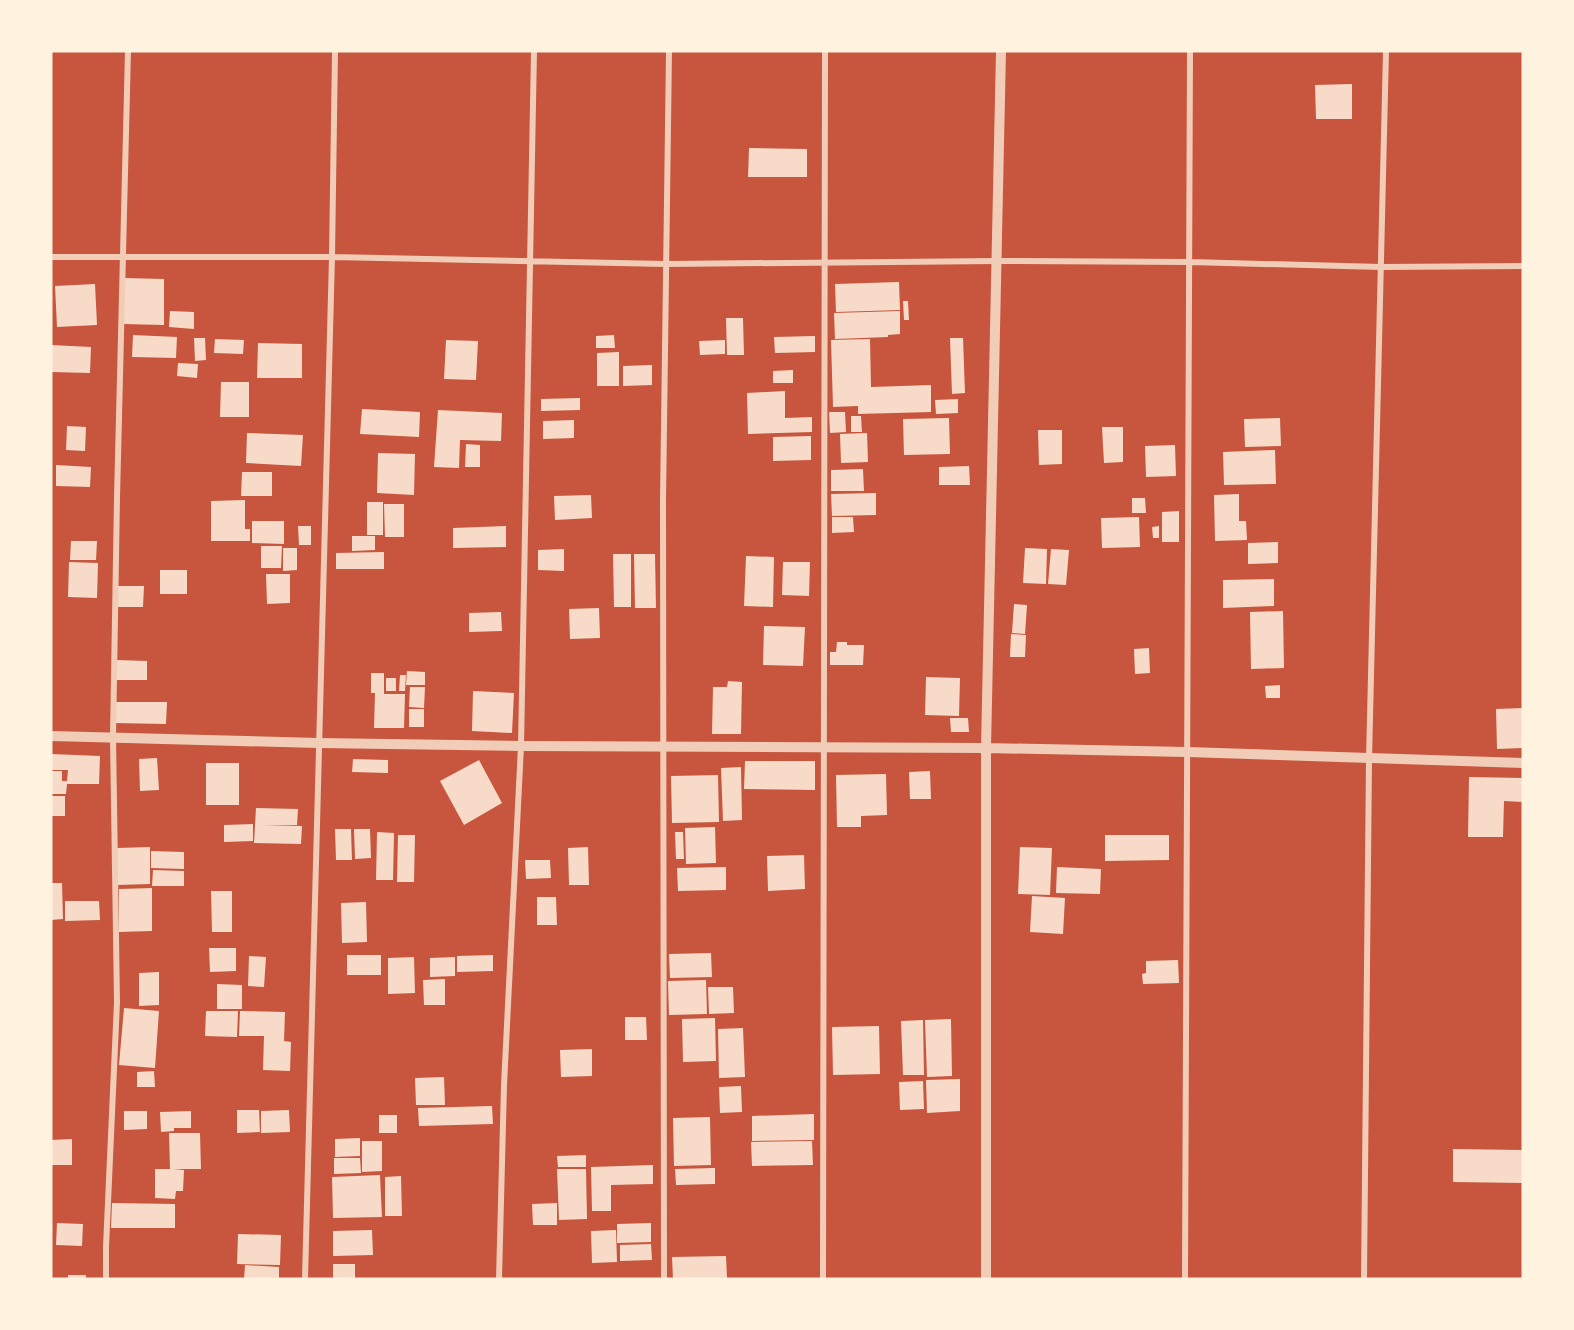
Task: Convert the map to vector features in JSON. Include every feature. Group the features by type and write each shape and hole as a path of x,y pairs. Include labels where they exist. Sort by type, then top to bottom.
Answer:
{"street":[{"path":"106,1279 117,1002 113,737 128,51"},
{"path":"305,1279 332,257 334,51"},
{"path":"499,1279 504,1085 521,746 534,51"},
{"path":"664,1279 663,501 669,51"},
{"path":"823,1279 825,51"},
{"path":"987,1279 986,748 1001,51"},
{"path":"1185,1279 1190,51"},
{"path":"1364,1279 1369,759 1386,51"},
{"path":"51,257 332,257 529,263 666,264 996,261 1190,262 1381,267 1523,266"},
{"path":"51,736 521,746 986,748 1523,763"}],"building":[{"path":"1352,84 1352,119 1316,119 1315,85"},
{"path":"749,148 807,149 807,177 748,177"},
{"path":"124,278 164,279 164,325 123,324"},
{"path":"899,282 900,310 836,312 835,284"},
{"path":"95,284 97,325 57,327 55,286"},
{"path":"903,301 908,301 909,320 904,320"},
{"path":"170,311 194,312 194,329 169,327"},
{"path":"900,311 900,334 888,335 888,337 835,339 834,313"},
{"path":"726,318 743,318 744,355 727,355"},
{"path":"133,335 177,337 176,358 132,357"},
{"path":"614,335 615,348 596,348 596,336"},
{"path":"815,336 815,352 775,353 774,337"},
{"path":"194,338 205,338 206,360 195,361"},
{"path":"950,338 963,338 965,393 952,394"},
{"path":"215,339 244,340 243,354 214,353"},
{"path":"870,339 871,387 931,385 931,412 858,414 858,406 833,407 831,340"},
{"path":"446,340 478,341 476,380 444,379"},
{"path":"725,340 725,354 700,355 699,341"},
{"path":"258,343 302,344 302,378 257,378"},
{"path":"51,345 91,347 90,373 51,372"},
{"path":"619,352 619,386 597,386 597,353"},
{"path":"178,363 198,364 197,378 177,376"},
{"path":"652,365 652,385 623,386 623,366"},
{"path":"793,370 793,383 773,383 773,371"},
{"path":"221,382 249,382 249,417 220,417"},
{"path":"785,391 785,418 812,417 812,432 748,434 747,393"},
{"path":"580,398 580,410 541,411 541,399"},
{"path":"958,399 958,413 936,414 935,400"},
{"path":"362,409 420,412 419,437 360,434"},
{"path":"438,410 502,413 501,441 460,440 459,468 434,467"},
{"path":"829,412 845,412 846,432 830,433"},
{"path":"851,416 861,416 862,432 851,432"},
{"path":"949,418 950,454 904,455 903,419"},
{"path":"1280,418 1281,446 1245,447 1244,419"},
{"path":"574,420 574,438 543,439 543,421"},
{"path":"67,426 86,427 85,451 66,450"},
{"path":"1102,427 1123,427 1123,462 1104,463"},
{"path":"1038,430 1062,430 1062,464 1039,465"},
{"path":"247,433 303,435 301,466 246,463"},
{"path":"867,433 868,462 841,463 840,434"},
{"path":"811,436 811,460 773,461 773,437"},
{"path":"466,444 480,445 480,467 465,467"},
{"path":"1175,445 1176,476 1146,477 1145,446"},
{"path":"1275,450 1276,484 1224,485 1223,452"},
{"path":"378,453 415,454 414,495 377,493"},
{"path":"56,465 91,467 90,487 56,486"},
{"path":"969,466 970,485 939,485 939,467"},
{"path":"863,469 864,491 831,491 831,470"},
{"path":"242,472 272,472 272,496 241,496"},
{"path":"876,493 876,515 832,516 831,494"},
{"path":"1239,494 1239,521 1246,521 1247,540 1215,541 1214,495"},
{"path":"591,495 592,518 555,520 554,496"},
{"path":"1132,498 1145,498 1146,513 1132,513"},
{"path":"245,500 245,529 250,529 250,541 211,541 211,501"},
{"path":"367,502 383,502 383,535 367,535"},
{"path":"384,504 404,504 404,537 385,537"},
{"path":"1179,511 1179,542 1162,542 1162,512"},
{"path":"832,517 853,517 854,532 832,533"},
{"path":"1139,517 1140,547 1102,548 1101,518"},
{"path":"252,521 284,521 284,544 252,543"},
{"path":"298,526 311,526 311,545 299,545"},
{"path":"506,526 506,547 453,548 453,528"},
{"path":"1159,526 1159,538 1153,538 1152,527"},
{"path":"352,536 375,536 375,550 352,551"},
{"path":"71,541 97,541 96,560 70,560"},
{"path":"1278,542 1278,563 1248,564 1248,543"},
{"path":"261,546 282,546 281,568 261,568"},
{"path":"283,548 297,548 297,570 283,571"},
{"path":"1025,548 1047,549 1046,584 1023,583"},
{"path":"564,549 564,571 538,570 538,550"},
{"path":"1051,549 1069,550 1066,585 1048,584"},
{"path":"384,552 384,569 336,569 336,553"},
{"path":"613,554 631,554 631,607 614,607"},
{"path":"634,554 655,554 656,608 635,608"},
{"path":"746,556 774,557 773,607 744,606"},
{"path":"69,562 98,563 97,598 68,597"},
{"path":"783,562 810,562 809,596 782,595"},
{"path":"160,570 187,570 187,594 160,594"},
{"path":"266,574 290,574 290,603 267,604"},
{"path":"1274,579 1274,606 1223,608 1223,580"},
{"path":"116,586 144,586 143,607 116,607"},
{"path":"1014,604 1027,605 1025,634 1012,633"},
{"path":"599,608 600,638 570,639 569,609"},
{"path":"1283,611 1284,668 1251,669 1250,612"},
{"path":"501,612 502,631 469,632 469,613"},
{"path":"764,626 805,627 803,666 763,665"},
{"path":"1011,634 1026,635 1025,657 1010,657"},
{"path":"837,642 847,642 847,645 864,645 863,665 830,665 830,652 836,652"},
{"path":"1149,648 1150,673 1135,674 1134,649"},
{"path":"116,660 147,661 147,680 116,680"},
{"path":"407,671 425,672 425,685 406,685"},
{"path":"371,673 384,673 384,694 405,694 404,728 374,728 375,693 371,693"},
{"path":"400,675 406,675 405,691 399,691"},
{"path":"926,677 960,678 959,716 925,715"},
{"path":"386,678 396,678 396,691 386,691"},
{"path":"728,681 742,682 741,734 712,734 713,687 727,687"},
{"path":"1280,685 1280,698 1266,698 1265,686"},
{"path":"410,687 425,687 424,708 409,707"},
{"path":"473,691 514,693 512,733 472,731"},
{"path":"115,702 167,702 166,724 114,723"},
{"path":"1523,708 1523,748 1497,749 1496,709"},
{"path":"409,709 424,709 424,727 409,727"},
{"path":"950,718 968,718 969,732 951,732"},
{"path":"51,754 100,756 99,784 67,784 66,794 51,794 51,771 62,771 62,781 67,781 68,770 51,770"},
{"path":"157,758 159,790 140,791 139,759"},
{"path":"353,759 388,760 388,773 352,772"},
{"path":"479,760 502,803 464,825 440,781"},
{"path":"745,761 815,761 815,790 744,789"},
{"path":"206,763 239,763 239,805 206,805"},
{"path":"741,767 742,820 723,821 721,768"},
{"path":"930,771 931,799 910,799 909,772"},
{"path":"886,774 887,815 861,816 861,827 837,827 836,775"},
{"path":"718,775 719,822 672,823 671,776"},
{"path":"1469,777 1523,778 1523,802 1504,801 1503,837 1468,837"},
{"path":"51,796 65,796 65,816 51,816"},
{"path":"256,808 298,809 297,825 263,825 302,826 301,844 254,843"},
{"path":"253,824 253,841 224,842 224,825"},
{"path":"715,827 716,863 686,864 685,828"},
{"path":"335,829 351,829 352,860 336,860"},
{"path":"354,829 370,829 371,858 355,859"},
{"path":"377,832 394,833 393,880 376,880"},
{"path":"675,832 683,832 684,859 676,859"},
{"path":"398,835 415,835 414,882 397,882"},
{"path":"1105,835 1169,835 1169,860 1105,861"},
{"path":"150,847 150,884 117,885 117,848"},
{"path":"588,847 589,885 569,885 568,848"},
{"path":"1020,847 1052,848 1050,895 1018,894"},
{"path":"151,851 184,852 184,869 151,868"},
{"path":"804,855 805,889 768,891 767,856"},
{"path":"525,860 550,860 551,878 526,879"},
{"path":"726,867 726,890 678,891 677,868"},
{"path":"1057,867 1101,869 1100,894 1056,893"},
{"path":"153,870 184,871 184,886 152,886"},
{"path":"51,883 62,883 63,919 51,920"},
{"path":"152,888 152,931 119,932 119,889"},
{"path":"211,891 232,891 232,932 212,932"},
{"path":"1032,896 1065,898 1063,934 1030,932"},
{"path":"537,897 556,897 557,925 537,925"},
{"path":"65,901 99,901 100,920 65,921"},
{"path":"366,902 367,942 342,943 341,903"},
{"path":"209,948 236,948 236,971 210,972"},
{"path":"711,953 712,977 670,978 669,954"},
{"path":"347,955 381,955 381,975 347,975"},
{"path":"493,955 493,971 457,972 457,956"},
{"path":"249,956 266,957 264,987 248,986"},
{"path":"414,957 415,993 388,994 388,958"},
{"path":"455,957 455,976 430,977 430,958"},
{"path":"1178,960 1179,983 1143,984 1142,974 1146,973 1146,961"},
{"path":"159,972 159,1005 139,1006 139,973"},
{"path":"445,979 445,1005 424,1005 423,980"},
{"path":"706,980 707,1014 669,1015 668,981"},
{"path":"217,984 242,985 242,1009 217,1009"},
{"path":"708,987 733,987 734,1013 709,1014"},
{"path":"124,1008 159,1011 155,1068 119,1065"},
{"path":"206,1011 238,1011 237,1037 205,1036"},
{"path":"240,1011 285,1012 284,1041 291,1042 290,1071 263,1070 264,1036 239,1036"},
{"path":"625,1017 646,1017 647,1040 625,1040"},
{"path":"715,1018 716,1061 683,1062 682,1019"},
{"path":"951,1019 952,1076 927,1077 925,1020"},
{"path":"923,1020 924,1075 903,1075 901,1021"},
{"path":"879,1026 880,1074 833,1075 832,1027"},
{"path":"743,1028 745,1077 719,1078 718,1029"},
{"path":"592,1049 592,1076 561,1077 560,1050"},
{"path":"154,1071 155,1087 137,1087 137,1072"},
{"path":"444,1077 445,1105 416,1105 415,1078"},
{"path":"960,1079 960,1111 927,1113 926,1080"},
{"path":"923,1081 924,1109 900,1110 899,1082"},
{"path":"741,1086 742,1112 720,1113 719,1087"},
{"path":"492,1106 493,1124 419,1126 418,1108"},
{"path":"237,1110 259,1110 260,1132 237,1133"},
{"path":"289,1110 290,1132 261,1133 261,1111"},
{"path":"124,1111 147,1111 147,1129 124,1130"},
{"path":"191,1111 191,1128 174,1128 174,1131 161,1132 160,1112"},
{"path":"814,1114 814,1140 752,1141 752,1116"},
{"path":"379,1115 397,1115 397,1133 379,1133"},
{"path":"710,1117 711,1165 674,1166 673,1118"},
{"path":"169,1133 200,1133 201,1169 173,1169 184,1170 183,1191 176,1191 175,1199 155,1198 155,1169 170,1169"},
{"path":"360,1138 360,1156 335,1157 335,1139"},
{"path":"72,1139 72,1165 51,1165 51,1140"},
{"path":"362,1141 382,1141 382,1171 362,1172"},
{"path":"812,1141 813,1165 752,1166 751,1142"},
{"path":"1453,1149 1523,1150 1523,1183 1453,1182"},
{"path":"586,1155 586,1167 558,1167 557,1156"},
{"path":"334,1158 360,1158 361,1173 334,1174"},
{"path":"653,1165 653,1184 611,1185 611,1211 592,1211 591,1167"},
{"path":"715,1168 715,1184 676,1185 675,1169"},
{"path":"557,1169 586,1169 587,1219 559,1220"},
{"path":"380,1175 382,1217 333,1218 332,1177"},
{"path":"401,1176 402,1216 385,1216 385,1177"},
{"path":"112,1203 175,1204 175,1228 111,1228"},
{"path":"557,1203 557,1225 533,1225 532,1204"},
{"path":"57,1223 83,1224 82,1246 56,1245"},
{"path":"651,1223 651,1242 617,1243 617,1224"},
{"path":"372,1230 373,1255 333,1256 333,1231"},
{"path":"616,1230 617,1262 592,1263 591,1231"},
{"path":"238,1234 281,1235 280,1265 237,1264"},
{"path":"651,1244 652,1260 620,1261 620,1245"},
{"path":"726,1256 727,1279 673,1279 672,1257"},
{"path":"333,1264 355,1264 355,1279 333,1279"},
{"path":"245,1265 279,1267 279,1279 244,1279"},
{"path":"68,1275 86,1275 86,1279 68,1279"}]}
